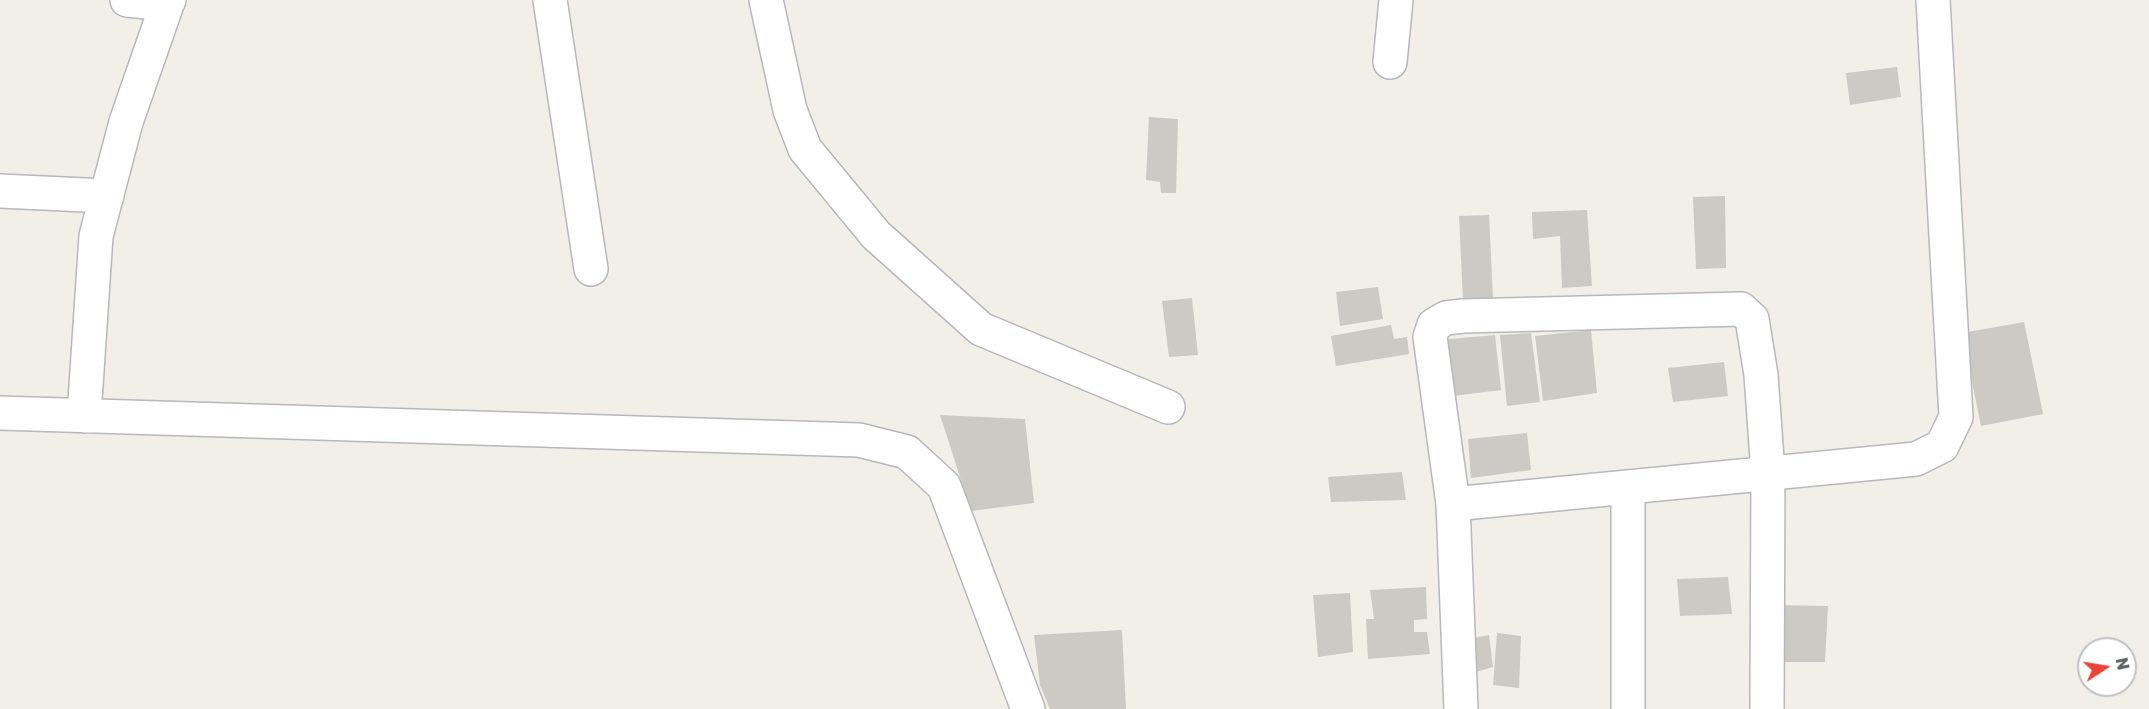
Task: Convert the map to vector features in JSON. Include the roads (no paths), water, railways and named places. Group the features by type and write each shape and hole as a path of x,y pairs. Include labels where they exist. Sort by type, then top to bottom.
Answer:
{"street":[{"path":"84,416 96,236 126,122 168,2 127,0"},
{"path":"550,0 591,268"},
{"path":"766,0 790,110 805,149 876,235 981,329 1168,407"},
{"path":"1390,62 1396,0"},
{"path":"1453,504 1916,459 1942,446 1956,417 1933,0"},
{"path":"0,191 107,196"},
{"path":"1461,709 1453,504 1430,337 1434,325 1446,318 1462,316 1741,309 1752,320 1761,375 1768,473 1767,709"},
{"path":"0,413 859,440 907,452 944,486 1028,709"},
{"path":"1628,487 1628,709"}]}
